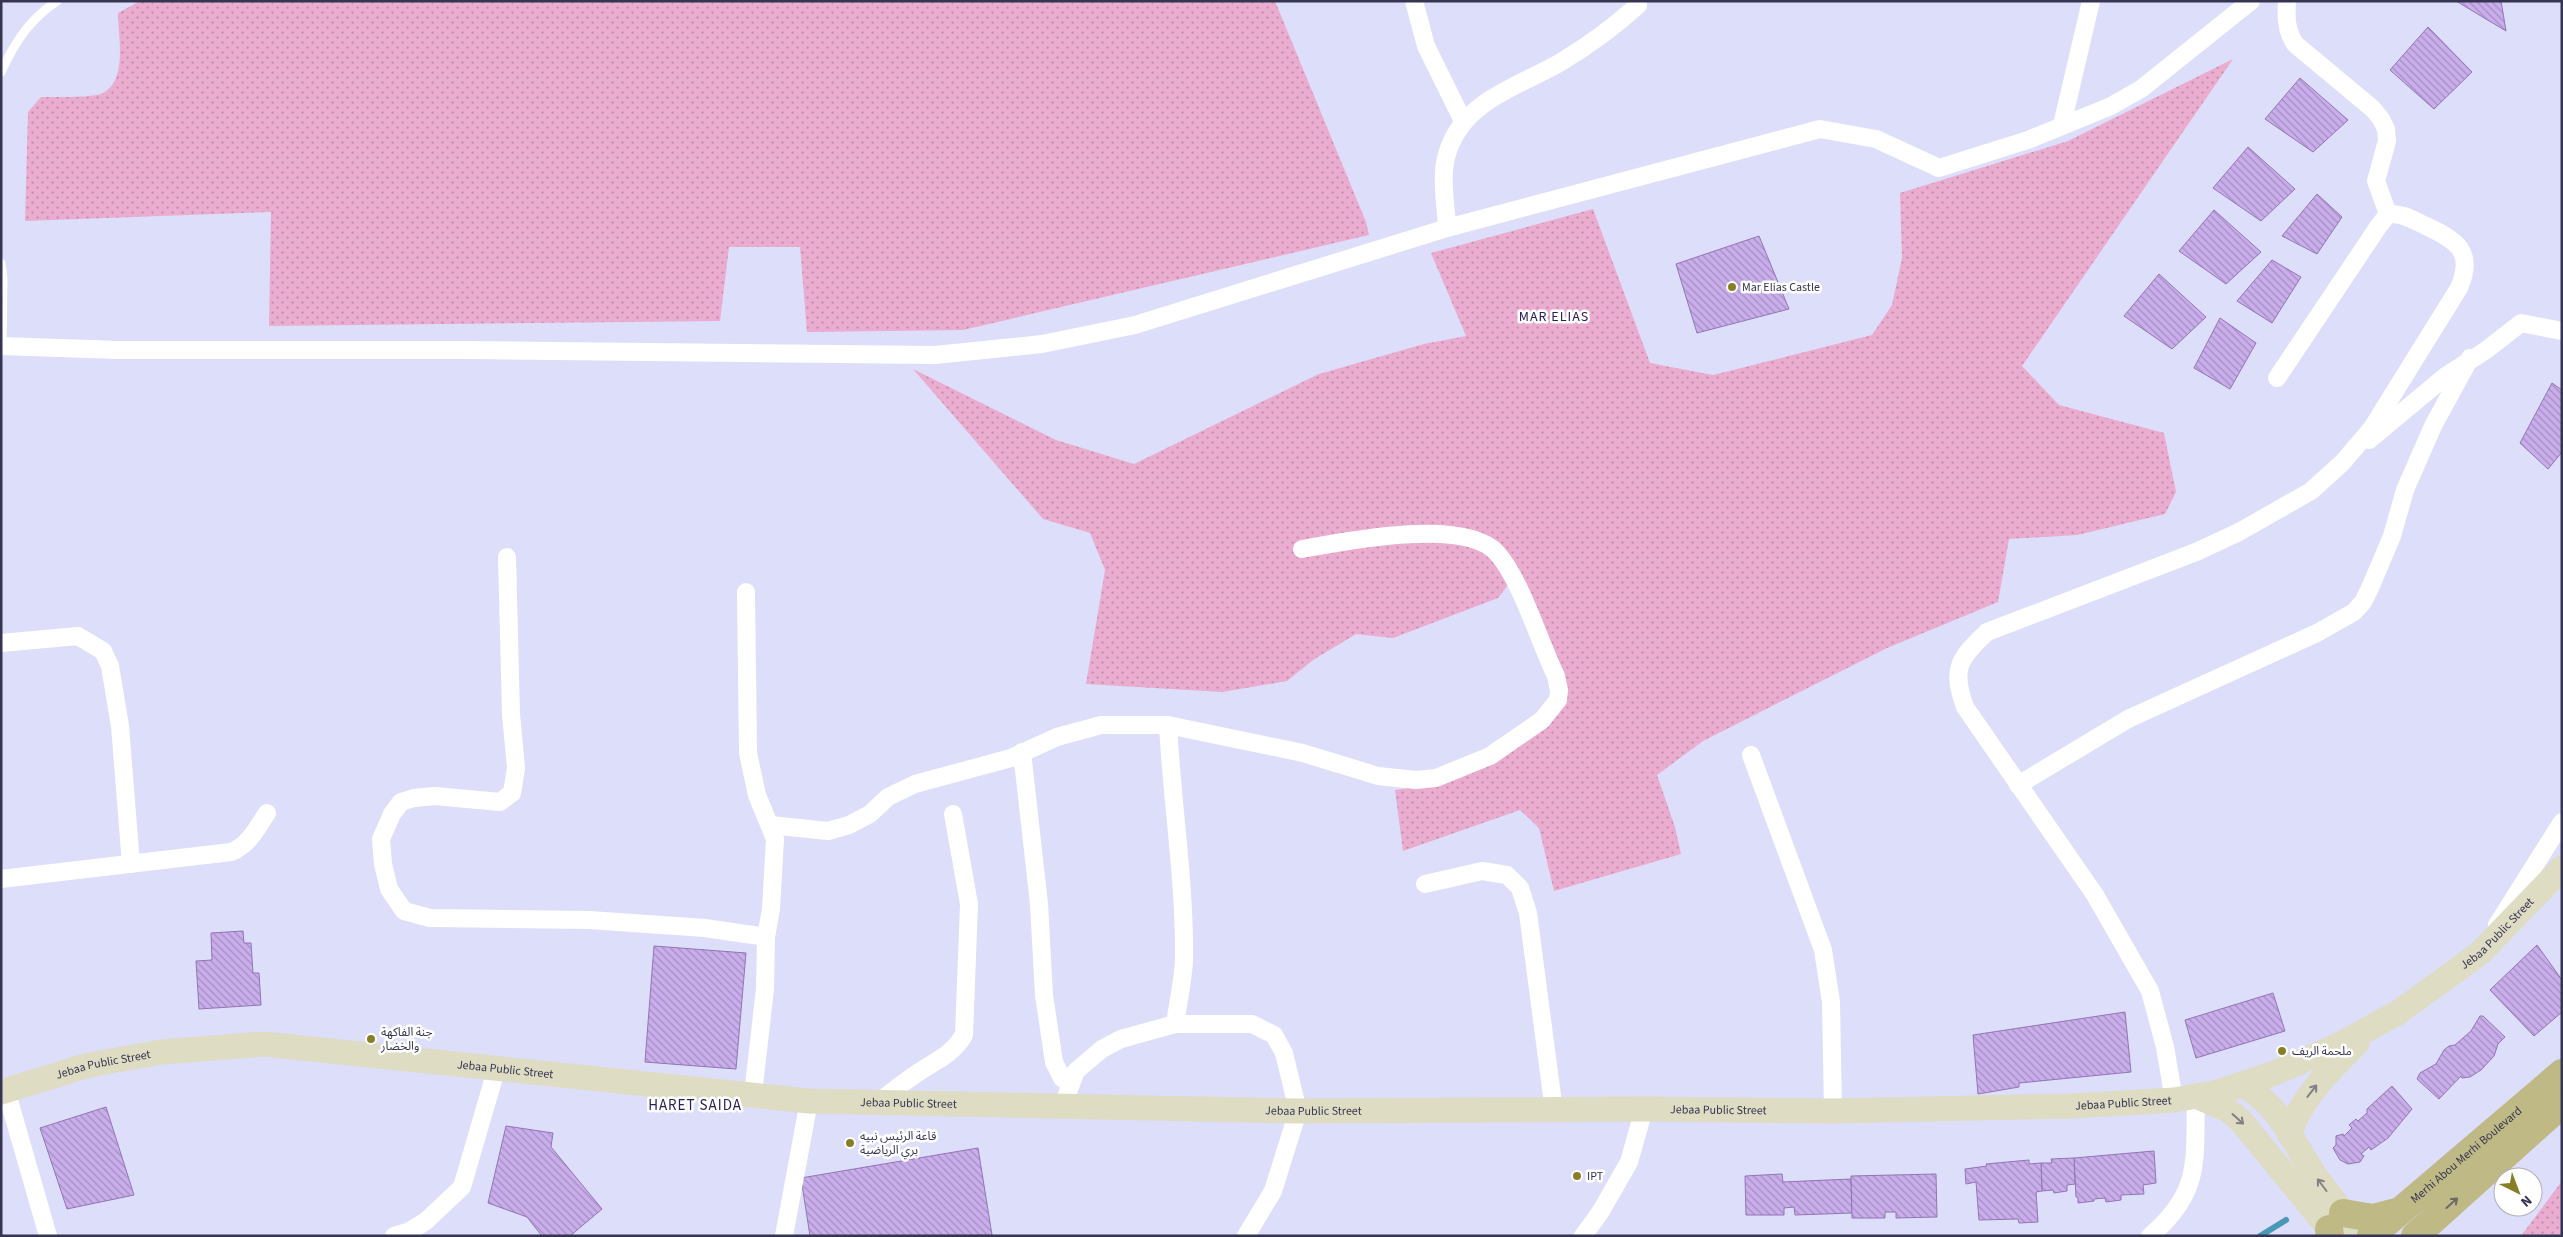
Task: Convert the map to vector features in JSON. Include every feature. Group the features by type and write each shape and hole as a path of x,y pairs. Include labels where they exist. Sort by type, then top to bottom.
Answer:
{"main road":[{"name":"Jebaa Public Street","path":"4,1091 89,1064 161,1052 264,1044 809,1101 880,1101 1066,1094 1298,1111 1644,1109 1834,1111 2072,1106 2185,1098 2242,1085 2339,1045 2399,1012 2480,953 2562,868"},
{"path":"2289,1134 2300,1108 2311,1092 2371,1028"},
{"name":"Merhi Abou Merhi Boulevard","path":"2371,1236 2562,1073"},
{"path":"2242,1085 2267,1101 2289,1134 2316,1177 2334,1228"},
{"path":"2185,1098 2228,1110 2241,1121 2334,1228 2364,1236"},
{"name":"Merhi Abou Merhi Boulevard","path":"2415,1236 2562,1104"},
{"path":"2334,1228 2401,1210"}],"street":[{"path":"1414,1 1426,46 1463,121"},
{"path":"1447,228 1443,171 1448,148 1463,121 1489,99 1555,65 1615,26 1638,6 1637,1"},
{"path":"2062,125 2091,1"},
{"path":"1,346 118,350 470,350 935,355 1042,344 1135,325 1447,228 1820,129 1876,139 1939,168 2028,140 2112,106 2141,89 2251,1"},
{"path":"2287,1 2286,20 2288,34 2295,44 2373,109 2386,129 2387,141 2376,181 2388,214"},
{"path":"2277,378 2388,214"},
{"path":"2342,463 2372,428 2464,277 2464,256 2460,246 2452,238 2403,215 2388,214"},
{"path":"2150,1236 2174,1213 2189,1188 2194,1169 2185,1098 2165,1047 2150,991 2095,895 1965,707 1958,687 1960,665 1965,653 1987,632 2130,578 2239,532 2310,491 2447,375 2470,358 2485,351 2521,323 2562,331"},
{"path":"2018,785 2128,719 2316,633 2354,612 2370,588 2392,536 2405,490 2432,426 2470,358"},
{"path":"770,825 828,832 863,818 888,797 915,784 1011,758 1057,737 1101,725 1168,724 1303,753 1378,776 1416,780 1436,778 1490,756 1542,720 1558,700 1560,690 1556,676 1513,577 1495,551 1484,542 1466,536 1442,533 1342,542 1302,549"},
{"path":"507,557 510,714 516,768 515,786 508,797 500,802 435,796 414,798 401,802 392,814 381,839 382,864 389,889 397,903 404,911 430,918 589,920 705,928 766,937"},
{"path":"746,592 748,753 758,795 774,839 771,909 766,937 765,989 753,1094"},
{"path":"1,643 78,636 103,651 110,666 120,726 131,864"},
{"path":"1168,724 1171,784 1183,899 1184,962 1175,1024"},
{"path":"1022,752 1039,904 1044,995 1054,1062 1062,1078 1066,1094"},
{"path":"1751,755 1823,950 1831,1002 1834,1111"},
{"path":"1,879 231,852 241,848 249,841 267,813"},
{"path":"880,1101 920,1071 942,1060 957,1047 964,1035 969,904 953,814"},
{"path":"2480,953 2562,822"},
{"path":"1425,884 1482,871 1508,875 1520,888 1528,914 1554,1111"},
{"path":"1066,1094 1076,1071 1102,1049 1121,1039 1175,1024 1252,1024 1274,1035 1284,1053 1298,1111 1273,1191 1256,1223 1246,1236"},
{"path":"394,1236 410,1231 426,1221 462,1187 497,1067"},
{"path":"4,1091 48,1236"},
{"path":"784,1236 809,1101"},
{"path":"1583,1236 1601,1211 1629,1162 1644,1109"}],"lane":[{"path":"1,72 15,42 42,12 57,1"},
{"path":"1,263 3,278 1,346"}],"shaded area":[{"path":"140,1 1275,1 1366,222 1369,235 963,330 807,332 800,247 729,247 720,321 269,326 271,212 25,221 28,112 41,97 98,95 111,87 119,68 118,13"},
{"path":"2233,59 2022,366 2059,405 2164,433 2176,492 2165,514 2077,535 2009,539 1998,602 1887,648 1703,741 1657,775 1675,827 1681,854 1554,891 1539,828 1520,810 1403,851 1395,790 1440,784 1499,757 1565,682 1517,573 1498,598 1393,638 1356,634 1313,660 1287,681 1222,692 1086,684 1105,570 1090,533 1043,519 913,369 1056,440 1134,464 1319,374 1424,344 1466,336 1431,253 1593,209 1650,363 1713,375 1872,335 1892,305 1902,258 1900,193 2068,141"},
{"path":"2562,1181 2562,1236 2521,1236 2535,1217 2543,1217 2543,1206"}],"building":[{"path":"2456,1 2501,1 2506,31"},
{"path":"2428,27 2472,72 2434,109 2390,70"},
{"path":"2300,78 2348,120 2313,152 2265,119"},
{"path":"2248,147 2295,189 2261,221 2213,188"},
{"path":"2317,194 2342,217 2317,254 2282,236"},
{"path":"2214,210 2261,252 2226,284 2179,251"},
{"name":"Mar Elias Castle","path":"1759,236 1789,309 1697,333 1676,264"},
{"path":"2272,260 2301,277 2272,323 2237,301"},
{"path":"2159,274 2206,317 2172,349 2124,316"},
{"path":"2220,318 2256,343 2230,389 2194,368"},
{"path":"2552,383 2562,390 2562,452 2548,469 2520,443"},
{"path":"243,931 244,943 251,943 253,973 259,973 261,1005 199,1009 196,961 212,960 211,933"},
{"path":"2537,945 2562,980 2562,1012 2534,1036 2490,990"},
{"path":"654,946 746,953 736,1069 645,1062"},
{"path":"2273,993 2285,1031 2196,1058 2185,1020"},
{"path":"2125,1012 2131,1072 2019,1083 2019,1087 1978,1094 1973,1035"},
{"path":"2480,1016 2483,1016 2505,1037 2498,1044 2494,1056 2481,1070 2470,1077 2462,1078 2461,1076 2439,1099 2417,1079 2420,1073 2436,1064 2444,1050 2449,1046 2455,1045 2471,1031"},
{"path":"2392,1086 2412,1109 2388,1138 2371,1150 2369,1147 2361,1154 2364,1156 2360,1162 2348,1164 2340,1160 2333,1148 2336,1145 2336,1136 2343,1134 2344,1136 2352,1128 2349,1125 2356,1119 2358,1121 2367,1113 2367,1109"},
{"path":"106,1107 134,1195 67,1209 40,1128"},
{"path":"506,1126 553,1133 551,1147 602,1209 570,1236 542,1236 527,1217 488,1203"},
{"path":"978,1148 992,1235 810,1236 801,1178"},
{"path":"2154,1151 2156,1183 2143,1185 2144,1194 2121,1195 2121,1200 2106,1202 2105,1198 2078,1203 2074,1158"},
{"path":"2074,1158 2075,1184 2067,1185 2067,1191 2054,1193 2053,1190 2042,1191 2041,1163 2052,1163 2051,1159"},
{"path":"2029,1160 2029,1164 2041,1163 2042,1191 2036,1192 2038,1222 2019,1223 2018,1219 1979,1220 1976,1182 1966,1184 1965,1169 1987,1166 1986,1164"},
{"path":"1782,1174 1783,1182 1851,1179 1852,1213 1795,1215 1794,1207 1784,1208 1784,1215 1746,1215 1745,1176"},
{"path":"1936,1174 1937,1217 1896,1218 1896,1212 1885,1212 1885,1218 1852,1218 1851,1176"}],"waterway":[{"path":"2260,1236 2286,1220"}],"place":[{"name":"Mar Elias Castle","path":"1732,287"},
{"name":"جنة الفاكهة والخضار","path":"371,1039"},
{"name":"ملحمة الريف","path":"2282,1051"},
{"name":"قاعة الرئيس نبيه بري الرياضية","path":"850,1143"},
{"name":"IPT","path":"1577,1176"}],"district":[{"name":"MAR ELIAS","path":"1554,316"},
{"name":"HARET SAIDA","path":"695,1105"}]}
